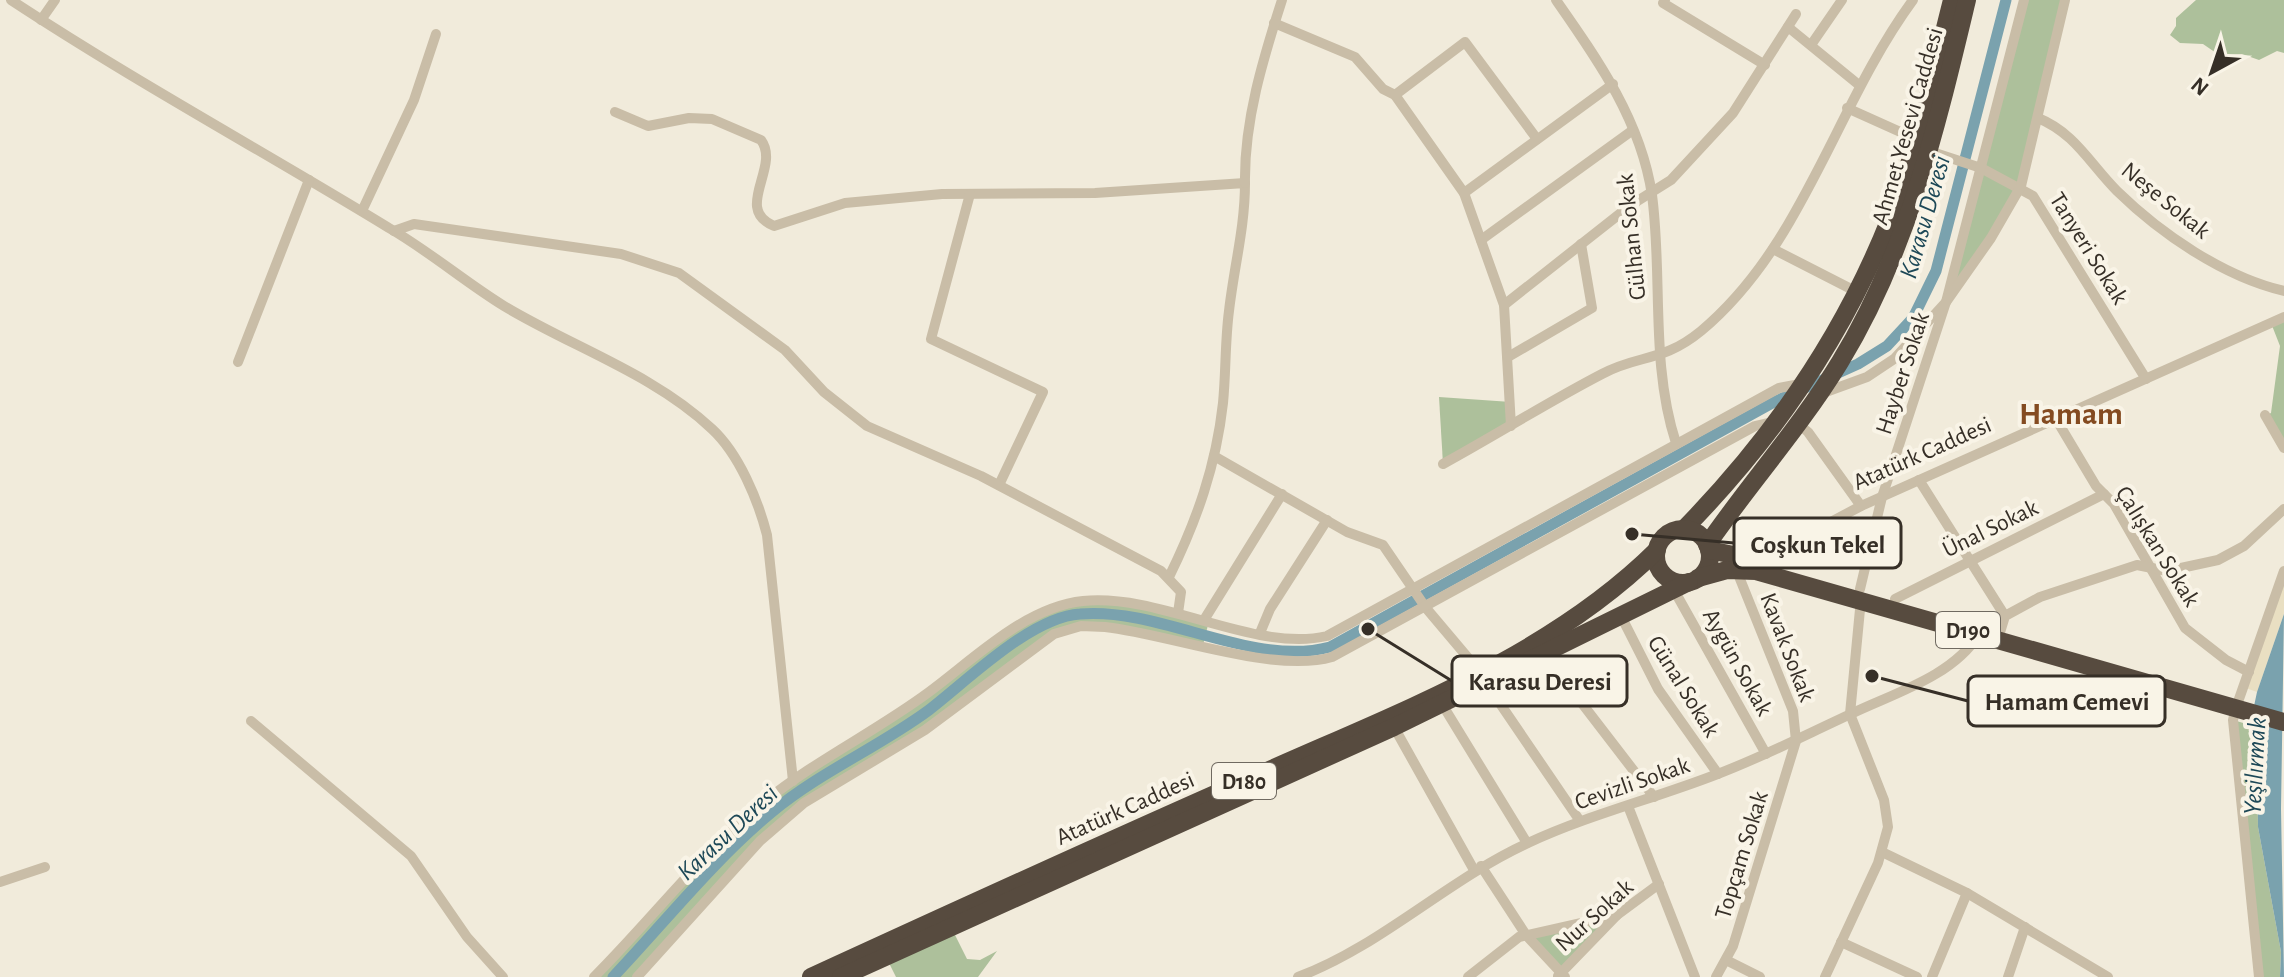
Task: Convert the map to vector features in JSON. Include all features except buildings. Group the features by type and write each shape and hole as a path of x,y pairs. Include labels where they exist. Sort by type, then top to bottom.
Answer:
{"highway":[{"name":"Ahmet Yesevi Caddesi","path":"1813,381 1840,362 1901,237 1952,0"},
{"name":"Ahmet Yesevi Caddesi","path":"1708,548 1813,381 1857,292 1923,145 1967,0"},
{"name":"Ahmet Yesevi Caddesi","path":"1684,529 1791,417"},
{"path":"1657,550 1657,562 1665,575 1673,581 1687,583 1708,566 1708,548 1697,534 1684,529"},
{"name":"Atatürk Caddesi","path":"841,977 1442,704 1576,618 1657,550 1666,535 1684,529"},
{"name":"D190","path":"1708,548 1759,560 1979,634 2002,629"},
{"name":"D190","path":"1687,583 1736,569 1895,599 2238,703 2284,722"},
{"name":"Atatürk Caddesi","path":"811,977 1483,678 1544,654 1687,583"},
{"name":"D190","path":"2238,703 2284,712"}],"street":[{"path":"11,0 135,80 362,211 503,305 658,389 721,438 758,505 767,535 793,781"},
{"path":"41,20 55,0"},
{"path":"1169,577 1200,513 1214,456 1223,400 1230,299 1245,211 1245,154 1252,113 1282,0"},
{"name":"Gülhan Sokak","path":"1556,0 1613,84 1633,130 1651,194 1664,400 1676,443"},
{"path":"1665,0 1663,3 1765,65"},
{"path":"1811,45 1842,0"},
{"path":"1443,464 1605,372 1660,357 1703,330 1741,290 1773,249 1859,85 1913,0"},
{"path":"594,977 741,822 793,781 910,706 1043,612 1095,600 1178,613 1260,633 1310,639 1327,636 1779,388 1882,368 1908,346 1946,302 1978,167 2024,0"},
{"name":"Hayber Sokak","path":"1850,714 1860,594 1882,497 1946,302 1991,238 2021,186 2065,0"},
{"path":"1504,305 1631,205 1663,188 1741,102 1796,14"},
{"path":"1274,23 1355,57 1383,89 1395,95 1464,193 1504,305 1511,426"},
{"path":"1788,27 1859,85"},
{"path":"362,211 414,100 436,34"},
{"path":"1395,95 1465,42 1537,139"},
{"path":"1464,193 1613,84"},
{"name":"Tanyeri Sokak","path":"1847,108 1953,159 2021,186 2044,209 2146,379"},
{"path":"615,112 648,126 689,118 712,119 761,140 766,158 755,205 761,217 774,226 835,204 970,194 1095,193 1245,183"},
{"name":"Neşe Sokak","path":"2038,118 2064,131 2116,190 2183,243 2217,263 2284,291"},
{"path":"1481,240 1633,130"},
{"path":"238,362 309,180"},
{"path":"970,194 931,339 1043,392 999,485"},
{"path":"394,231 414,224 621,254 667,268 698,284 739,319 785,350 824,392 867,426 999,485 1169,577 1183,597 1178,613"},
{"path":"1508,357 1592,308 1581,244"},
{"path":"1773,249 1857,292"},
{"name":"Atatürk Caddesi","path":"1759,560 1861,506 2284,317"},
{"path":"2265,415 2284,448"},
{"path":"637,977 748,854 792,813 925,730 1062,630 1092,626 1136,631 1267,658 1310,662 1348,650 1755,426 1791,417 1808,432 1861,506"},
{"name":"Çalışkan Sokak","path":"2056,419 2153,568 2185,628 2226,660 2249,672"},
{"path":"1214,456 1327,520 1383,545 1426,608 1483,678 1580,821"},
{"path":"1919,480 1972,559 2002,629 2054,592 2137,565 2167,571 2229,556 2284,509"},
{"path":"1204,620 1282,494"},
{"name":"Ünal Sokak","path":"1895,599 2104,494"},
{"path":"1260,633 1270,609 1327,520"},
{"name":"Kavak Sokak","path":"1736,569 1793,711 1796,741"},
{"path":"2259,977 2233,720 2284,571"},
{"name":"Aygün Sokak","path":"1687,583 1766,754"},
{"name":"Günal Sokak","path":"1621,616 1658,689 1718,774"},
{"name":"Cevizli Sokak","path":"1298,977 1343,956 1477,868 1580,821 1718,774 1796,741 1937,672 1972,646 1979,634"},
{"path":"1544,654 1654,797"},
{"path":"1442,704 1527,843"},
{"path":"1840,977 1826,974 1882,852 1888,827 1887,811 1850,714"},
{"path":"251,721 411,856 467,937 503,977"},
{"path":"1394,727 1477,868 1526,935 1561,975"},
{"name":"Topçam Sokak","path":"1716,977 1728,961 1796,741"},
{"path":"1628,806 1695,977"},
{"path":"1882,852 1967,893 2108,977"},
{"path":"0,882 45,867"},
{"name":"Nur Sokak","path":"1561,975 1617,915 1659,884"},
{"path":"1932,977 1967,893"},
{"path":"1468,977 1519,937 1617,915"},
{"path":"2008,977 2025,927"},
{"path":"1841,942 1917,977"},
{"path":"1728,961 1760,977"}],"green space":[{"path":"2024,0 2065,0 2021,186 1946,302"},
{"path":"2196,0 2284,0 2284,53 2277,51 2259,60 2242,54 2219,55 2203,44 2180,43 2170,35 2176,26 2176,18"},
{"path":"2284,317 2284,448 2265,416 2271,413 2280,346 2271,323"},
{"path":"1439,397 1511,402 1511,426 1443,464"},
{"path":"1095,600 1209,621 1203,645 1136,631 1062,630 925,730 792,813 637,977 594,977 741,822 1031,618"},
{"path":"2233,720 2250,725 2257,759 2258,827 2281,952 2280,977 2259,977"},
{"path":"1617,915 1561,972 1526,935"},
{"path":"951,927 967,959 980,960 997,951 978,977 896,977 886,957"}],"shaded area":[{"path":"2284,571 2284,614 2257,692 2243,687"}],"water":[{"path":"2284,614 2281,809 2284,977 2280,977 2281,952 2258,827 2257,759 2250,725 2257,692"}],"waterway":[{"name":"Karasu Deresi","path":"613,977 710,871 772,812 810,784 929,710 1001,652 1041,626 1080,614 1111,614 1269,650 1300,651 1330,647 1776,401 1858,364 1887,346 1913,318 1936,271 2006,0"}],"place":[{"name":"Coşkun Tekel","path":"1632,534"},
{"name":"Karasu Deresi","path":"1368,629"},
{"name":"Hamam Cemevi","path":"1872,676"}],"district":[{"name":"Hamam","path":"2071,413"}],"water label":[{"name":"Yeşilırmak","path":"2254,766"}]}
